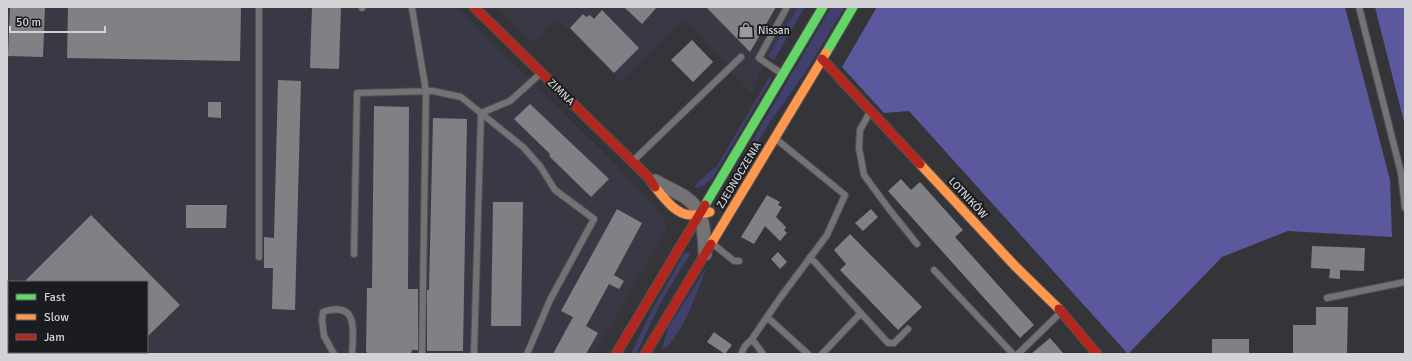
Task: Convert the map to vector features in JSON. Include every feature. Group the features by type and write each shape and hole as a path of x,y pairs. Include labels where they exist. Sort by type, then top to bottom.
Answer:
{"main road":[{"name":"ZIMNA","path":"474,7 648,177"},
{"name":"ZJEDNOCZENIA","path":"616,354 823,7"},
{"name":"ZJEDNOCZENIA","path":"645,354 853,7"},
{"name":"LOTNIKÓW","path":"822,59 1015,266 1061,312 1097,354"},
{"path":"700,214 720,209 738,200"}],"street":[{"name":"ZIMNA","path":"648,177 685,196 694,205 700,214 708,249"}],"lane":[{"path":"259,7 259,257"},
{"path":"783,75 760,58 787,7"},
{"path":"1359,7 1401,173 1405,208"},
{"path":"412,8 426,91 422,354"},
{"path":"632,162 741,57"},
{"path":"481,113 510,101 541,73"},
{"path":"354,254 357,93 434,91 461,97 522,147 540,166 555,190 594,219 550,300 527,354"},
{"path":"871,111 860,130 859,148 864,175 917,244"},
{"path":"474,354 481,113"},
{"path":"741,354 745,346 752,339 827,235 845,195 775,138"},
{"path":"708,249 734,261 739,261"},
{"path":"810,257 888,343 894,343 908,329"},
{"path":"934,270 1013,354"},
{"path":"1327,298 1405,282"},
{"path":"334,354 324,336 322,320 323,312 330,310 348,312 353,320 352,354"},
{"path":"1018,354 1061,312"},
{"path":"822,354 861,313"},
{"path":"767,317 808,354"},
{"path":"752,339 763,354"}],"shaded area":[{"path":"7,7 457,7 604,153 652,203 668,226 594,354 7,354"},
{"path":"497,7 798,7 768,56 751,93 685,18 621,82 557,18 533,43"},
{"path":"798,7 805,7 774,60 768,56"},
{"path":"831,7 845,7 807,70 770,122 725,194 718,199"},
{"path":"877,7 1345,7 1390,180 1392,237 1288,231 1222,257 1128,354 909,111 884,113 842,67"},
{"path":"1375,7 1405,7 1405,126"},
{"path":"770,76 771,80 712,179 703,186 694,188 699,181 717,166"},
{"path":"685,252 690,254 661,302 636,354 631,354 651,312"},
{"path":"706,268 682,326 669,345 662,349 668,328"}],"building":[{"path":"10,7 45,7 43,57 8,56"},
{"path":"68,7 241,7 240,61 67,58"},
{"path":"312,7 341,7 339,69 310,68"},
{"path":"624,7 657,7 642,24"},
{"name":"Nissan","path":"706,7 776,7 750,52"},
{"path":"602,10 639,48 614,73 570,28 583,14 586,17 590,15 594,19"},
{"path":"692,40 713,62 693,82 671,60"},
{"path":"278,80 301,81 295,310 272,309 273,268 264,268 264,237 274,238"},
{"path":"208,102 221,102 221,118 208,117"},
{"path":"530,104 609,179 591,197 514,119"},
{"path":"374,106 409,107 408,289 418,289 418,350 412,350 411,354 367,354 366,352 367,288 372,288"},
{"path":"433,118 467,119 463,351 427,351 427,290 429,290"},
{"path":"901,179 911,190 920,182 963,230 955,237 1034,325 1020,338 888,191"},
{"path":"767,195 780,202 778,205 782,207 776,217 785,226 786,228 784,230 787,233 780,241 765,226 754,244 741,237"},
{"path":"493,202 523,202 521,326 491,326"},
{"path":"186,205 227,205 226,228 186,228"},
{"path":"617,209 642,223 614,275 624,281 619,289 609,284 586,326 598,333 586,354 553,354 573,317 561,311"},
{"path":"871,209 878,217 863,231 855,223"},
{"path":"91,215 180,305 148,336 148,281 25,281"},
{"path":"850,234 922,307 898,330 840,270 846,264 834,250"},
{"path":"1312,246 1365,248 1364,271 1340,270 1340,279 1329,278 1330,269 1311,268"},
{"path":"778,252 787,262 780,269 771,259"},
{"path":"1316,307 1348,307 1347,354 1293,354 1293,325 1316,325"},
{"path":"714,332 732,345 725,354 707,342"},
{"path":"1050,338 1064,354 1031,354"},
{"path":"1212,339 1249,339 1249,354 1212,354"}],"traffic: fast":[{"path":"705,205 823,7"},
{"path":"826,53 853,7"}],"traffic: slow":[{"path":"711,244 826,53"},
{"path":"920,164 1015,266 1059,309"},
{"path":"655,187 662,196 680,212 691,215 710,212"}],"traffic: jam":[{"path":"474,7 648,177 655,187"},
{"path":"822,59 920,164"},
{"path":"616,354 705,205"},
{"path":"645,354 711,244"},
{"path":"1059,309 1097,354"}],"place":[{"name":"Nissan","path":"746,30"}]}
